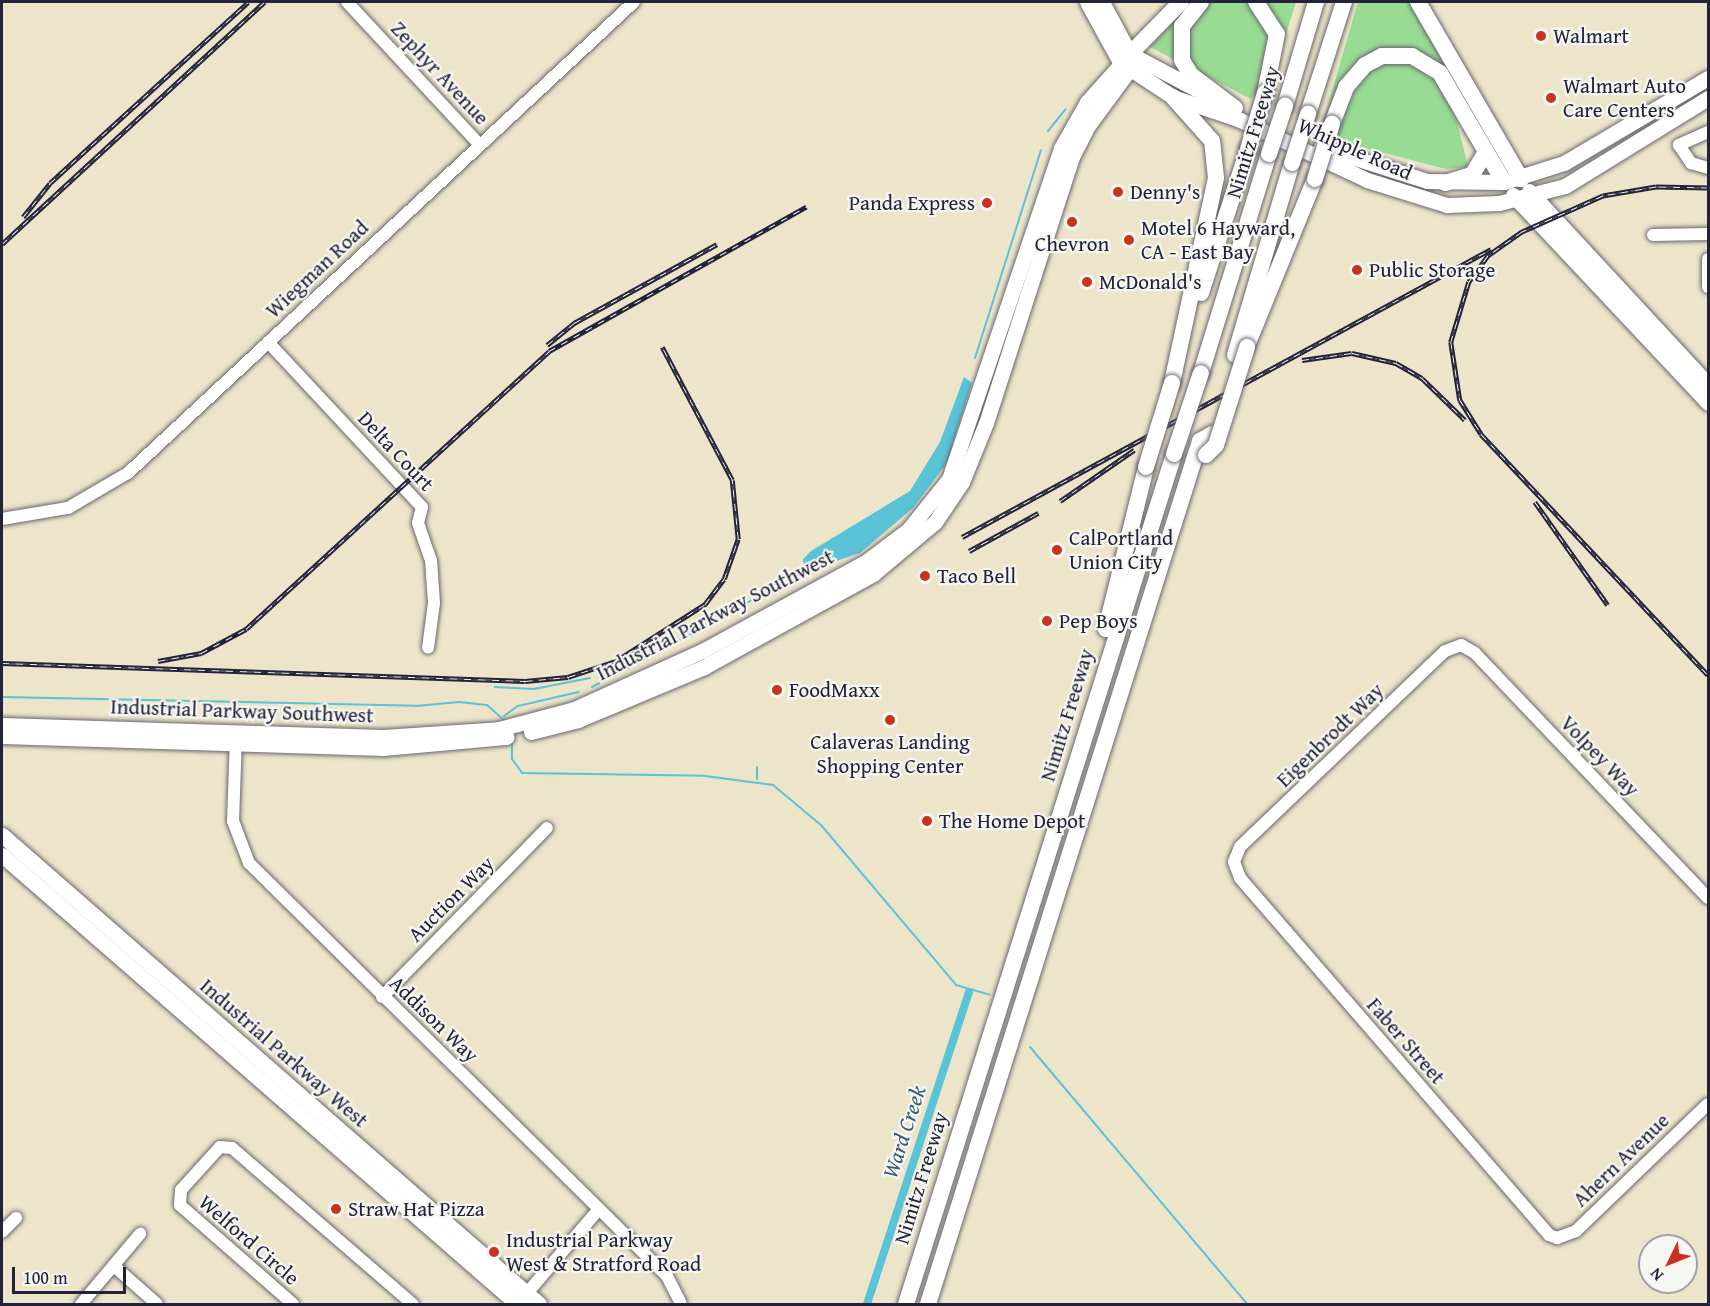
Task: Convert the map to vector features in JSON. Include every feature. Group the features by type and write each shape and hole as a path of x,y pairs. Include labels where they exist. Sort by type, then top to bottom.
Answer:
{"highway":[{"path":"1126,62 1180,2"},
{"path":"1202,2 1182,26 1182,60 1191,75 1235,108"},
{"path":"1090,714 1087,694 1146,467 1265,93 1277,34 1256,2"},
{"name":"Nimitz Freeway","path":"906,1305 1090,714 1201,373 1316,2"},
{"path":"1206,455 1216,445 1292,163 1344,2"},
{"path":"1418,2 1512,180"},
{"path":"938,1305 1212,434 1241,351 1315,179 1332,124 1357,71 1382,56 1403,54 1440,74 1486,152 1512,180"},
{"path":"1172,383 1216,178 1212,141 1173,97"},
{"path":"1445,183 1472,175 1486,152"},
{"path":"928,1305 1200,441 1212,434"},
{"path":"916,1305 1162,520 1167,503 1162,488"}],"main road":[{"path":"1087,2 1126,62"},
{"path":"1102,2 1126,62"},
{"name":"Whipple Road","path":"1126,62 1173,97 1424,201 1463,206 1534,197 1593,171 1708,98"},
{"name":"Whipple Road","path":"1126,62 1351,159 1445,183 1512,180 1564,163 1708,78"},
{"name":"Industrial Parkway Southwest","path":"2,736 459,740 539,725 704,667 873,574 926,531 962,482 1061,148 1087,102 1126,62"},
{"path":"1512,180 1534,197 1708,384"},
{"path":"1512,180 1516,200 1708,403"},
{"name":"Industrial Parkway Southwest","path":"539,725 702,651 867,561 908,530 949,479 992,381"},
{"path":"702,651 704,667"},
{"name":"Industrial Parkway Southwest","path":"2,725 236,739"},
{"name":"Industrial Parkway West","path":"2,835 522,1299"},
{"name":"Industrial Parkway West","path":"2,855 522,1299 539,1305"}],"street":[{"name":"Zephyr Avenue","path":"347,2 480,145"},
{"name":"Wiegman Road","path":"2,519 47,514 108,488 634,2"},
{"path":"1708,132 1679,145 1691,163 1708,168"},
{"path":"1653,235 1708,234"},
{"path":"1708,259 1708,287"},
{"name":"Delta Court","path":"268,342 422,507 418,523 431,560 434,603 428,648"},
{"name":"Eigenbrodt Way","path":"1234,862 1240,847 1445,651 1461,645"},
{"name":"Volpey Way","path":"1461,645 1475,653 1708,898"},
{"name":"Addison Way","path":"236,739 233,821 249,863 382,997 667,1276 681,1303"},
{"name":"Auction Way","path":"382,997 547,828"},
{"name":"Faber Street","path":"1234,862 1240,878 1470,1146 1541,1228 1557,1238"},
{"name":"Ahern Avenue","path":"1557,1238 1576,1231 1708,1104"},
{"name":"Welford Circle","path":"293,1305 180,1205 181,1190 220,1147 235,1151 413,1305"},
{"path":"522,1299 598,1209"},
{"path":"2,1232 16,1218"},
{"path":"81,1305 140,1234"},
{"path":"114,1266 157,1305"}],"green space":[{"path":"1189,2 1296,2 1285,37 1251,99 1148,46"},
{"path":"1358,2 1410,2 1442,61 1468,167 1446,169 1319,136"}],"water":[{"path":"964,377 972,383 947,463 913,508 860,553 804,572 803,559 811,551 910,491 940,442"}],"waterway":[{"path":"1048,131 1066,109"},
{"path":"975,358 1041,150"},
{"path":"709,624 775,587"},
{"path":"592,687 700,629"},
{"path":"495,687 534,689 590,678"},
{"path":"504,716 518,706 578,692"},
{"path":"2,697 416,706 459,702 487,705 506,722"},
{"path":"512,742 512,759 522,773 705,776 773,785 821,825 956,985 990,995"},
{"path":"757,767 757,779"},
{"name":"Ward Creek","path":"867,1304 969,992"},
{"name":"Ward Creek","path":"1030,1047 1247,1304"}],"railway":[{"path":"23,217 50,183 248,2"},
{"path":"2,244 264,2"},
{"path":"1708,188 1656,187 1603,196 1522,232 1488,256 1469,282 1451,342 1460,400 1481,434 1708,675"},
{"path":"158,661 201,653 246,629 549,351 806,207"},
{"path":"547,345 574,323 717,244"},
{"path":"962,537 1491,249"},
{"path":"2,663 525,681 568,677 616,661 705,604 724,579 738,539 732,480 662,347"},
{"path":"1302,360 1352,353 1396,363 1422,378 1465,420"},
{"path":"1060,501 1134,450"},
{"path":"1535,502 1608,605"},
{"path":"969,551 1038,513"}],"place":[{"name":"Walmart","path":"1541,36"},
{"name":"Walmart Auto Care Centers","path":"1551,98"},
{"name":"Denny's","path":"1118,192"},
{"name":"Panda Express","path":"987,203"},
{"name":"Chevron","path":"1072,222"},
{"name":"Motel 6 Hayward, CA - East Bay","path":"1129,240"},
{"name":"Public Storage","path":"1357,270"},
{"name":"McDonald's","path":"1087,282"},
{"name":"CalPortland Union City","path":"1057,550"},
{"name":"Taco Bell","path":"925,576"},
{"name":"Pep Boys","path":"1047,621"},
{"name":"FoodMaxx","path":"777,690"},
{"name":"Calaveras Landing Shopping Center","path":"890,720"},
{"name":"The Home Depot","path":"927,821"},
{"name":"Straw Hat Pizza","path":"336,1209"},
{"name":"Industrial Parkway West & Stratford Road","path":"494,1252"}]}
